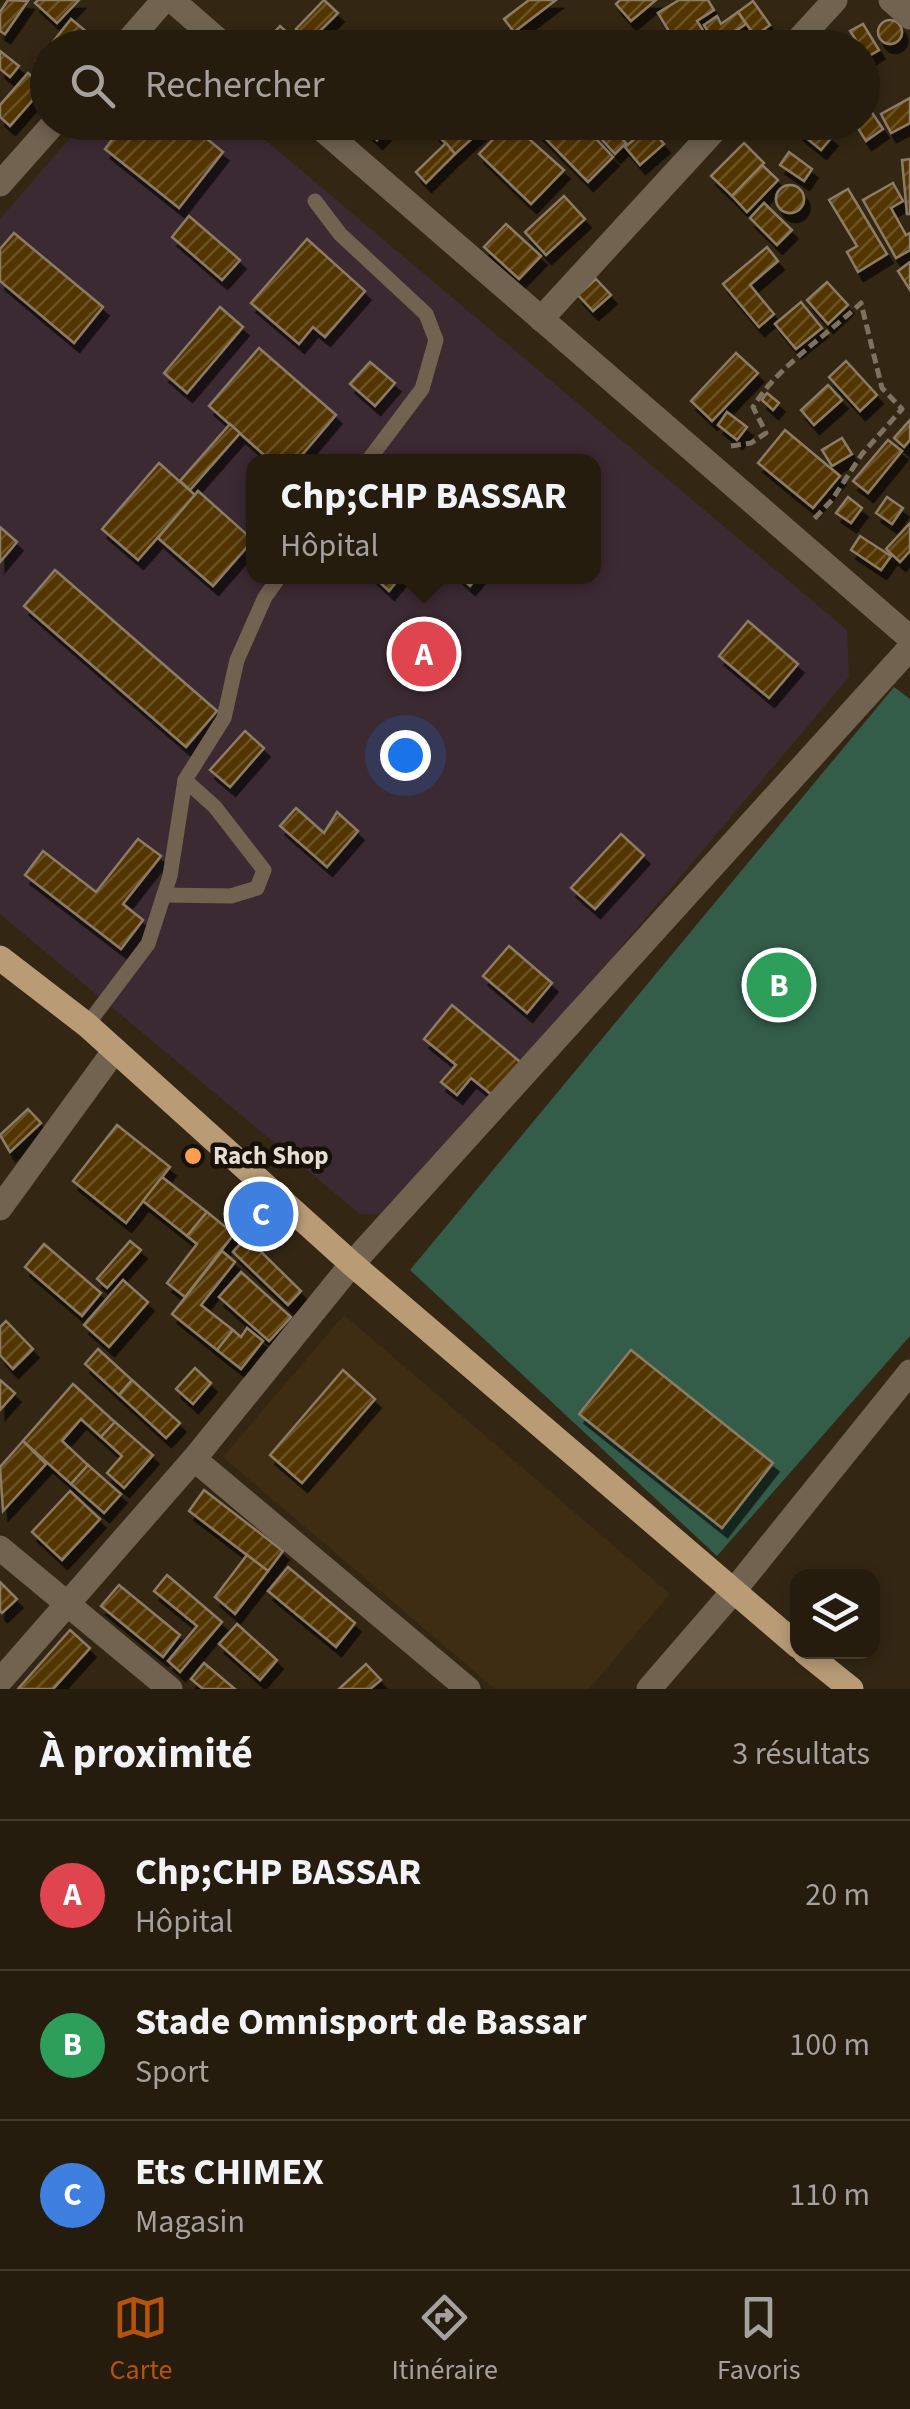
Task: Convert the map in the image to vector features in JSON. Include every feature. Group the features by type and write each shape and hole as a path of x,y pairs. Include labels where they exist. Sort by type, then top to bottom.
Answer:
{"main road":[{"path":"0,958 115,1050 352,1264 732,1594 790,1640"},
{"path":"814,1659 852,1689"}],"street":[{"path":"138,30 164,0"},
{"path":"172,0 206,30"},
{"path":"808,30 835,0"},
{"path":"891,0 910,16"},
{"path":"0,184 39,140"},
{"path":"335,140 910,638"},
{"path":"541,319 705,140"},
{"path":"0,1681 194,1459 352,1264 910,648"},
{"path":"0,1208 115,1050"},
{"path":"649,1689 732,1594 910,1372"},
{"path":"194,1459 468,1689"},
{"path":"0,1548 170,1689"}],"lane":[{"path":"314,202 326,220 426,314 436,340 422,389 372,454"},
{"path":"87,1026 148,944 164,894 186,780 224,718 238,660 264,597 274,584"},
{"path":"164,894 230,896 257,888 264,870 215,807 186,780"}],"path":[{"path":"693,450 750,443 766,433 753,407 771,377 808,353 861,304 882,388 902,409 862,454 816,518 789,533"}],"shaded area":[{"path":"68,140 265,140 847,630 849,677 395,1215 360,1214 0,914 0,219"},
{"path":"344,1315 670,1594 589,1689 495,1689 223,1457"}],"green space":[{"path":"894,687 910,699 910,1336 717,1556 410,1270"}],"building":[{"path":"8,0 28,1 5,34 0,31 0,12"},
{"path":"79,0 57,23 35,3"},
{"path":"324,0 338,13 321,30 296,29"},
{"path":"529,0 556,0 517,30 504,19"},
{"path":"620,0 656,0 631,21 616,4"},
{"path":"679,0 708,0 714,10 697,21 703,30 668,30 658,13"},
{"path":"753,1 770,25 763,30 751,30 738,12"},
{"path":"738,12 746,24 737,30 707,30 704,25 717,16 721,24"},
{"path":"71,19 84,30 62,30"},
{"path":"895,21 901,27 899,41 881,41 881,23"},
{"path":"0,51 19,66 10,77 0,69"},
{"path":"30,75 30,103 10,126 0,117 0,105"},
{"path":"910,98 910,123 891,133 881,114"},
{"path":"112,140 208,140 223,152 179,208 105,149"},
{"path":"442,140 470,140 455,154"},
{"path":"493,140 530,140 564,170 531,204 479,154"},
{"path":"547,140 597,140 613,157 588,182"},
{"path":"602,140 626,143 615,154"},
{"path":"633,140 660,140 664,144 640,165 625,147"},
{"path":"809,140 829,140 821,150"},
{"path":"446,143 455,154 426,183 416,172"},
{"path":"744,143 764,163 732,196 711,176"},
{"path":"789,152 812,169 804,181 780,165"},
{"path":"910,159 910,214 907,214 902,160"},
{"path":"762,165 778,180 747,212 732,196"},
{"path":"893,183 903,201 891,208 906,235 910,233 910,250 896,258 863,200"},
{"path":"790,185 800,189 804,199 800,209 790,213 780,209 776,199 780,189"},
{"path":"848,189 887,254 858,272 847,252 857,246 829,200"},
{"path":"564,196 585,219 546,255 525,232"},
{"path":"764,203 792,230 777,245 750,218"},
{"path":"189,216 240,260 222,280 172,237"},
{"path":"506,224 541,256 519,279 484,247"},
{"path":"14,233 103,307 74,343 0,281 0,249"},
{"path":"307,239 365,291 325,337 313,327 299,344 251,303"},
{"path":"767,247 778,261 750,285 774,314 759,327 723,284"},
{"path":"910,262 910,290 898,271"},
{"path":"596,279 611,295 593,311 578,295"},
{"path":"827,282 848,305 828,324 807,300"},
{"path":"801,302 822,328 796,349 775,324"},
{"path":"220,307 243,327 187,393 164,373"},
{"path":"259,348 336,415 303,454 263,454 209,406"},
{"path":"736,353 758,373 712,421 691,401"},
{"path":"846,361 877,395 860,411 829,377"},
{"path":"370,362 395,383 375,406 350,384"},
{"path":"828,385 842,400 814,425 801,410"},
{"path":"767,393 779,403 773,410 762,400"},
{"path":"727,412 747,427 737,440 718,425"},
{"path":"910,420 910,440 904,447 894,438"},
{"path":"230,424 240,433 190,490 180,481"},
{"path":"785,430 840,476 813,508 758,463"},
{"path":"842,438 852,454 832,466 822,450"},
{"path":"888,440 902,451 868,493 853,481"},
{"path":"159,463 195,495 138,560 102,529"},
{"path":"198,491 246,534 246,548 213,586 158,538"},
{"path":"848,497 862,508 851,523 836,513"},
{"path":"887,497 903,508 892,524 876,513"},
{"path":"910,523 910,551 900,562 886,549"},
{"path":"0,527 17,542 0,562"},
{"path":"860,536 891,556 881,570 851,550"},
{"path":"55,570 217,711 186,747 24,606"},
{"path":"748,621 798,664 769,698 719,656"},
{"path":"245,731 264,748 230,787 210,770"},
{"path":"296,808 324,833 337,812 358,831 327,867 280,826"},
{"path":"621,834 644,855 595,909 571,888"},
{"path":"138,839 161,856 123,904 143,920 121,949 25,875 43,851 96,892"},
{"path":"509,946 552,983 527,1013 483,976"},
{"path":"452,1005 525,1066 497,1099 471,1078 457,1095 441,1082 456,1065 424,1039"},
{"path":"28,1109 41,1123 10,1152 0,1135"},
{"path":"117,1125 170,1167 126,1223 73,1181"},
{"path":"162,1177 207,1212 187,1236 143,1201"},
{"path":"207,1212 234,1234 185,1297 167,1283 197,1244 187,1236"},
{"path":"246,1237 301,1291 288,1305 233,1252"},
{"path":"130,1241 141,1250 107,1288 97,1279"},
{"path":"44,1244 101,1293 82,1316 25,1267"},
{"path":"222,1251 235,1262 201,1305 233,1330 217,1350 172,1314"},
{"path":"241,1272 291,1317 269,1341 219,1297"},
{"path":"123,1280 148,1302 109,1347 84,1325"},
{"path":"6,1321 33,1349 13,1369 0,1355 0,1327"},
{"path":"247,1328 263,1341 241,1369 217,1350 233,1330 241,1337"},
{"path":"98,1349 132,1380 119,1395 85,1364"},
{"path":"631,1350 773,1463 722,1528 579,1414"},
{"path":"195,1368 211,1383 193,1404 176,1389"},
{"path":"343,1370 375,1399 302,1483 270,1455"},
{"path":"0,1380 15,1393 0,1410"},
{"path":"132,1380 180,1423 166,1438 119,1395"},
{"path":"73,1384 115,1422 101,1437 81,1419 62,1441 88,1465 71,1484 23,1441"},
{"path":"115,1422 153,1455 124,1488 107,1473 122,1456 101,1437"},
{"path":"23,1441 46,1464 3,1511 0,1467"},
{"path":"88,1465 121,1494 104,1513 71,1484"},
{"path":"204,1490 283,1551 268,1571 189,1511"},
{"path":"70,1491 100,1519 62,1560 32,1532"},
{"path":"247,1555 268,1571 235,1614 215,1597"},
{"path":"288,1567 355,1623 336,1647 268,1591"},
{"path":"167,1575 222,1622 180,1672 168,1661 197,1626 154,1591"},
{"path":"0,1582 17,1599 2,1613 0,1611"},
{"path":"119,1585 180,1635 163,1657 101,1606"},
{"path":"237,1624 277,1660 260,1680 219,1644"},
{"path":"70,1630 90,1648 53,1689 18,1689"},
{"path":"204,1663 235,1689 203,1689 191,1679"},
{"path":"366,1664 381,1680 370,1689 339,1689"}],"place":[{"name":"Chp;CHP BASSAR","path":"424,654"},
{"name":"Stade Omnisport de Bassar","path":"779,985"},
{"name":"Rach Shop","path":"193,1156"},
{"name":"Ets CHIMEX","path":"261,1214"}]}
